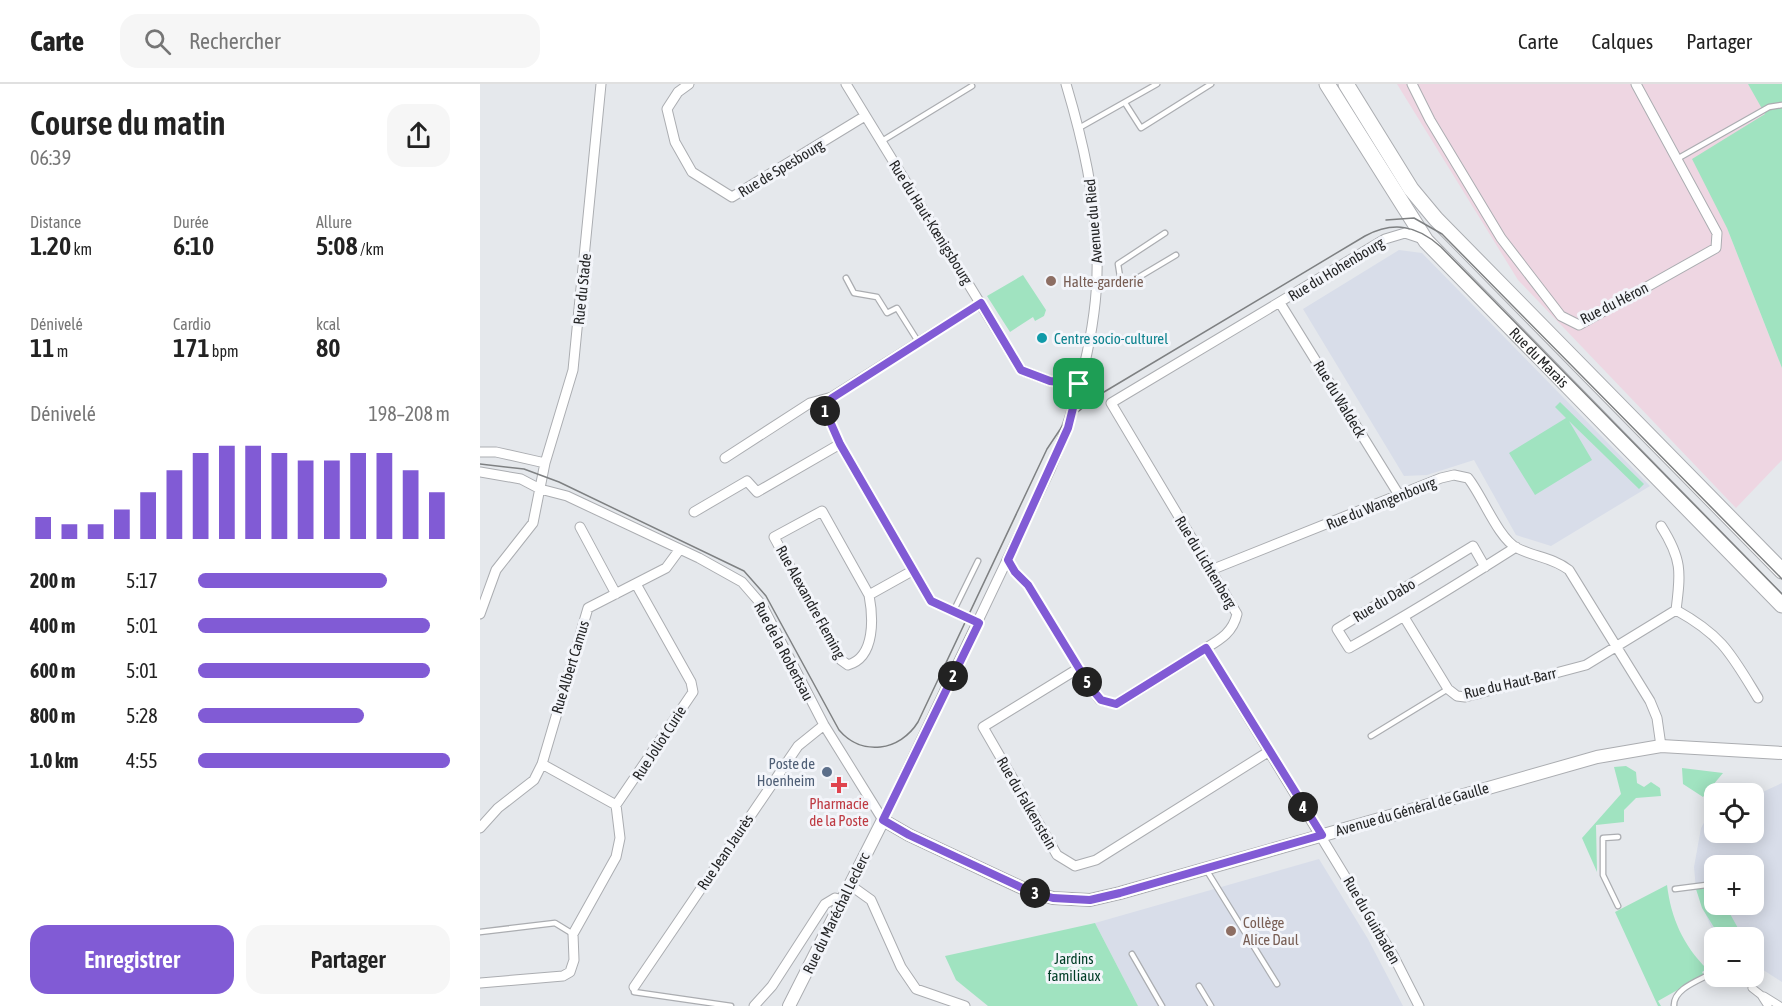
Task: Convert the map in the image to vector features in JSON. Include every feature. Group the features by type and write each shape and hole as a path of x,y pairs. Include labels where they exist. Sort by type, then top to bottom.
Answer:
{"main road":[{"name":"Rue du Marais","path":"1327,84 1426,241 1782,605"},
{"name":"Rue du Marais","path":"1346,84 1422,203 1782,571"}],"street":[{"name":"Rue du Stade","path":"480,614 496,570 533,523 545,463 573,370 601,84"},
{"name":"Rue de Spesbourg","path":"689,84 678,92 667,109 675,142 692,172 732,197 865,116"},
{"name":"Rue du Haut-Kœnigsbourg","path":"846,84 1021,370 1050,381 1079,384"},
{"name":"Avenue du Ried","path":"883,820 979,623 1068,428 1079,384 1096,282 1097,243 1090,178 1066,84"},
{"name":"Rue du Héron","path":"1412,84 1430,120 1501,238 1561,316 1579,325 1716,248 1717,233 1636,84"},
{"path":"1398,233 1414,225 1420,215 1422,203"},
{"name":"Rue du Hohenbourg","path":"1111,403 1398,233 1412,235 1426,241"},
{"path":"725,458 810,403 832,398 981,303"},
{"name":"Rue du Waldeck","path":"1280,303 1399,495"},
{"path":"832,398 825,410 840,444 931,601 979,623"},
{"name":"Rue du Lichtenberg","path":"1008,560 1015,572 1028,585 1101,700 1116,704 1220,640 1235,625 1237,614 1111,403"},
{"path":"694,512 747,481 757,492 840,444"},
{"path":"480,452 496,452 545,463"},
{"name":"Rue de la Robertsau","path":"480,472 521,479 540,489 567,496 735,577 757,598 824,725 883,820"},
{"name":"Rue du Wangenbourg","path":"1211,570 1441,478 1454,475 1468,477 1506,538 1516,547"},
{"name":"Rue Alexandre Fleming","path":"822,512 870,595 873,631 858,658 851,664 845,664 774,537 822,512"},
{"path":"1661,526 1676,550 1681,572 1676,610 1705,626 1730,651 1758,699"},
{"path":"580,527 616,594"},
{"name":"Rue du Dabo","path":"1485,567 1473,546 1337,629 1349,648 1404,617 1485,567 1516,547"},
{"path":"1516,547 1556,560 1569,570 1650,701 1657,718 1661,746"},
{"name":"Rue Albert Camus","path":"542,764 588,608 666,568 680,549"},
{"path":"870,595 912,571"},
{"name":"Rue Joliot Curie","path":"616,805 693,692 691,682 636,584"},
{"name":"Rue du Haut-Barr","path":"1404,617 1448,689 1457,696 1465,697 1586,665 1676,610"},
{"path":"1206,648 1268,752 1322,835"},
{"name":"Rue du Falkenstein","path":"1079,668 983,727 1057,855 1075,866 1096,860 1268,752"},
{"name":"Rue Jean Jaurès","path":"634,987 798,746 824,725"},
{"name":"Avenue du Général de Gaulle","path":"883,820 909,835 1031,892 1053,898 1090,900 1597,757 1661,746 1782,753"},
{"path":"480,828 498,808 534,780 542,764 616,805 620,838 616,857 573,934 574,960 570,972 563,976 480,980"},
{"name":"Rue du Maréchal Leclerc","path":"789,1006 883,820"},
{"name":"Rue du Guirbaden","path":"1322,835 1394,955 1419,1006"},
{"path":"850,885 871,900 901,967 916,989 965,1006"},
{"path":"753,1006 772,986 825,904 834,898 842,900"},
{"path":"1752,988 1780,1006"},
{"path":"1761,995 1768,1006"}],"lane":[{"path":"1079,128 1157,84"},
{"path":"1125,103 1141,128 1211,84"},
{"path":"881,142 972,86"},
{"path":"1677,159 1769,107 1782,105"},
{"path":"1121,283 1118,264 1165,233"},
{"path":"1096,282 1129,283 1176,255"},
{"path":"846,278 854,293 877,297 887,313 897,308 919,343"},
{"path":"953,612 978,561"},
{"path":"1371,736 1448,689"},
{"path":"1618,837 1603,838 1602,875 1618,906"},
{"path":"1205,869 1277,984"},
{"path":"1675,889 1704,885"},
{"path":"480,932 555,923 573,934"},
{"path":"1132,954 1162,1006"},
{"path":"1674,1006 1674,999 1678,992 1704,978"},
{"path":"1199,986 1211,1006"},
{"path":"634,987 634,992 731,1006"}],"shaded area":[{"path":"1397,84 1748,84 1766,114 1727,228 1782,368 1782,460 1736,508 1518,280"},
{"path":"1399,250 1422,253 1650,486 1551,546 1516,535 1474,460 1427,475 1404,476 1303,309"},
{"path":"1782,783 1782,982 1764,970 1764,927 1712,927 1706,915 1764,915 1764,855 1704,855 1704,910 1696,889 1694,867 1704,823 1704,843 1764,843 1764,791"},
{"name":"Collège Alice Daul","path":"1319,859 1368,939 1403,1006 1138,1006 1095,923"}],"green space":[{"path":"1748,84 1782,84 1782,368 1727,228 1692,159 1765,114"},
{"path":"1023,275 1046,310 1044,316 1035,321 1033,317 1010,332 987,296"},
{"path":"1560,402 1644,484 1639,489 1569,421 1592,460 1535,495 1509,453 1566,418 1555,407"},
{"path":"1626,766 1636,772 1637,783 1644,787 1651,782 1660,788 1661,796 1636,798 1624,810 1624,822 1596,825 1597,872 1582,838 1621,794 1614,767"},
{"path":"1682,768 1723,773 1715,783 1704,783 1703,797 1683,784"},
{"path":"1667,885 1675,920 1685,941 1704,966 1702,972 1704,975 1658,1001 1661,1006 1658,1006 1615,912"},
{"path":"1696,889 1704,889 1704,911 1702,908"},
{"path":"1706,915 1731,915 1737,927 1714,927"},
{"name":"Jardins familiaux","path":"1095,923 1138,1006 988,1006 956,980 945,956"}],"tram line":[{"path":"1386,220 1414,218 1442,234 1782,579"},
{"path":"480,464 524,469 559,482 744,571 766,596 839,730 848,739 859,744 880,747 901,739 918,722 1047,449 1065,422 1099,395 1365,236 1375,231 1395,227 1414,230 1441,247 1782,594"}],"place":[{"name":"Halte-garderie","path":"1051,281"},
{"name":"Centre socio-culturel","path":"1042,338"},
{"name":"Poste de Hoenheim","path":"827,772"},
{"name":"Pharmacie de la Poste","path":"839,785"},
{"name":"Collège Alice Daul","path":"1231,931"}],"route":[{"path":"981,303 1021,370 1050,381 1079,384 1068,428 1008,560 1015,572 1028,585 1091,688 1101,700 1116,704 1206,648 1268,752 1322,835 1090,900 1053,898 1031,892 909,835 883,820 979,623 931,601 840,444 829,424 825,410 832,398 981,303"}]}
